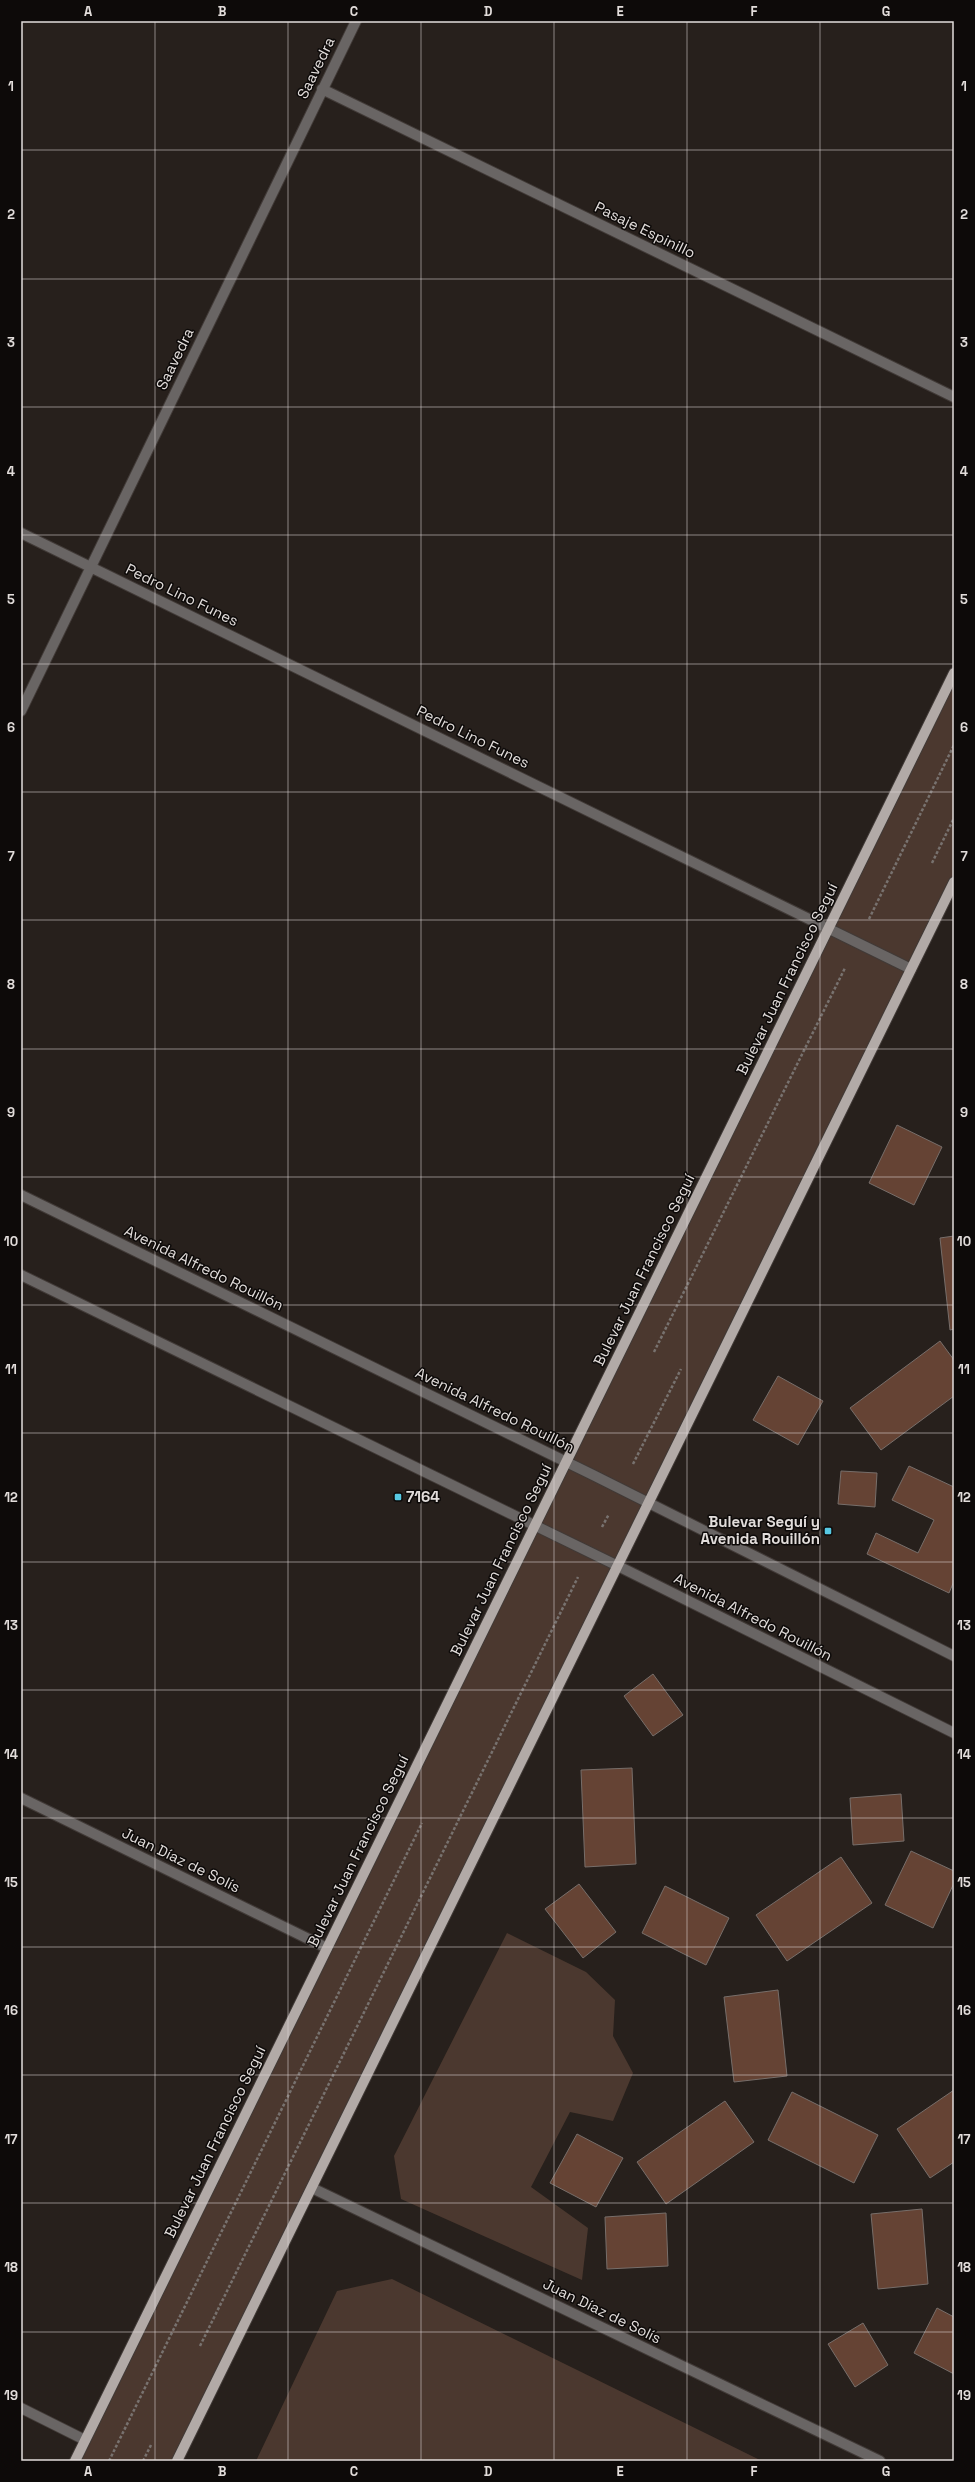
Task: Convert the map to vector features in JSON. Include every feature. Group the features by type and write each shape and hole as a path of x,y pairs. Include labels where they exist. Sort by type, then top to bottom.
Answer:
{"main road":[{"name":"Bulevar Juan Francisco Seguí","path":"75,2461 954,673"},
{"path":"177,2461 954,882"}],"street":[{"name":"Saavedra","path":"21,711 356,21"},
{"name":"Pasaje Espinillo","path":"322,89 954,397"},
{"name":"Pedro Lino Funes","path":"21,533 911,969"},
{"name":"Avenida Alfredo Rouillón","path":"21,1196 648,1502 954,1656"},
{"name":"Avenida Alfredo Rouillón","path":"21,1275 618,1566 954,1733"},
{"name":"Juan Díaz de Solís","path":"21,1798 327,1948"},
{"name":"Juan Díaz de Solís","path":"312,2188 880,2461"},
{"path":"21,2408 85,2440"}],"path":[{"path":"653,1354 858,943 954,745"},
{"path":"109,2461 425,1818"}],"shaded area":[{"path":"954,673 954,882 177,2461 75,2461"},
{"path":"507,1933 586,1972 615,2000 613,2036 633,2073 613,2121 570,2112 531,2187 588,2228 582,2280 401,2199 394,2156"},
{"path":"392,2279 762,2461 256,2461 337,2291"}],"building":[{"path":"897,1125 942,1147 914,1205 869,1183"},
{"path":"954,1236 954,1329 950,1330 940,1238"},
{"path":"940,1341 954,1360 954,1396 881,1450 850,1408"},
{"path":"778,1376 823,1401 798,1445 753,1420"},
{"path":"909,1466 954,1487 954,1581 949,1593 867,1554 876,1533 918,1553 934,1520 892,1500"},
{"path":"841,1471 877,1473 875,1507 838,1504"},
{"path":"653,1674 683,1715 653,1736 624,1696"},
{"path":"632,1768 636,1864 585,1867 581,1770"},
{"path":"901,1794 904,1841 853,1845 850,1798"},
{"path":"911,1851 954,1871 954,1883 933,1928 885,1905"},
{"path":"841,1857 872,1903 787,1961 756,1915"},
{"path":"579,1884 616,1932 583,1958 545,1909"},
{"path":"665,1886 729,1918 706,1965 642,1933"},
{"path":"778,1990 787,2076 734,2082 724,1997"},
{"path":"954,2090 954,2162 930,2178 897,2129"},
{"path":"792,2092 878,2135 854,2183 768,2140"},
{"path":"725,2101 754,2142 666,2204 637,2162"},
{"path":"577,2134 623,2158 596,2207 550,2183"},
{"path":"922,2209 928,2284 878,2289 871,2214"},
{"path":"666,2213 668,2266 607,2269 605,2217"},
{"path":"937,2308 954,2317 954,2374 914,2353"},
{"path":"863,2323 888,2365 855,2387 828,2344"}],"place":[{"name":"7164","path":"398,1497"},
{"name":"Bulevar Seguí y Avenida Rouillón","path":"828,1531"}]}
